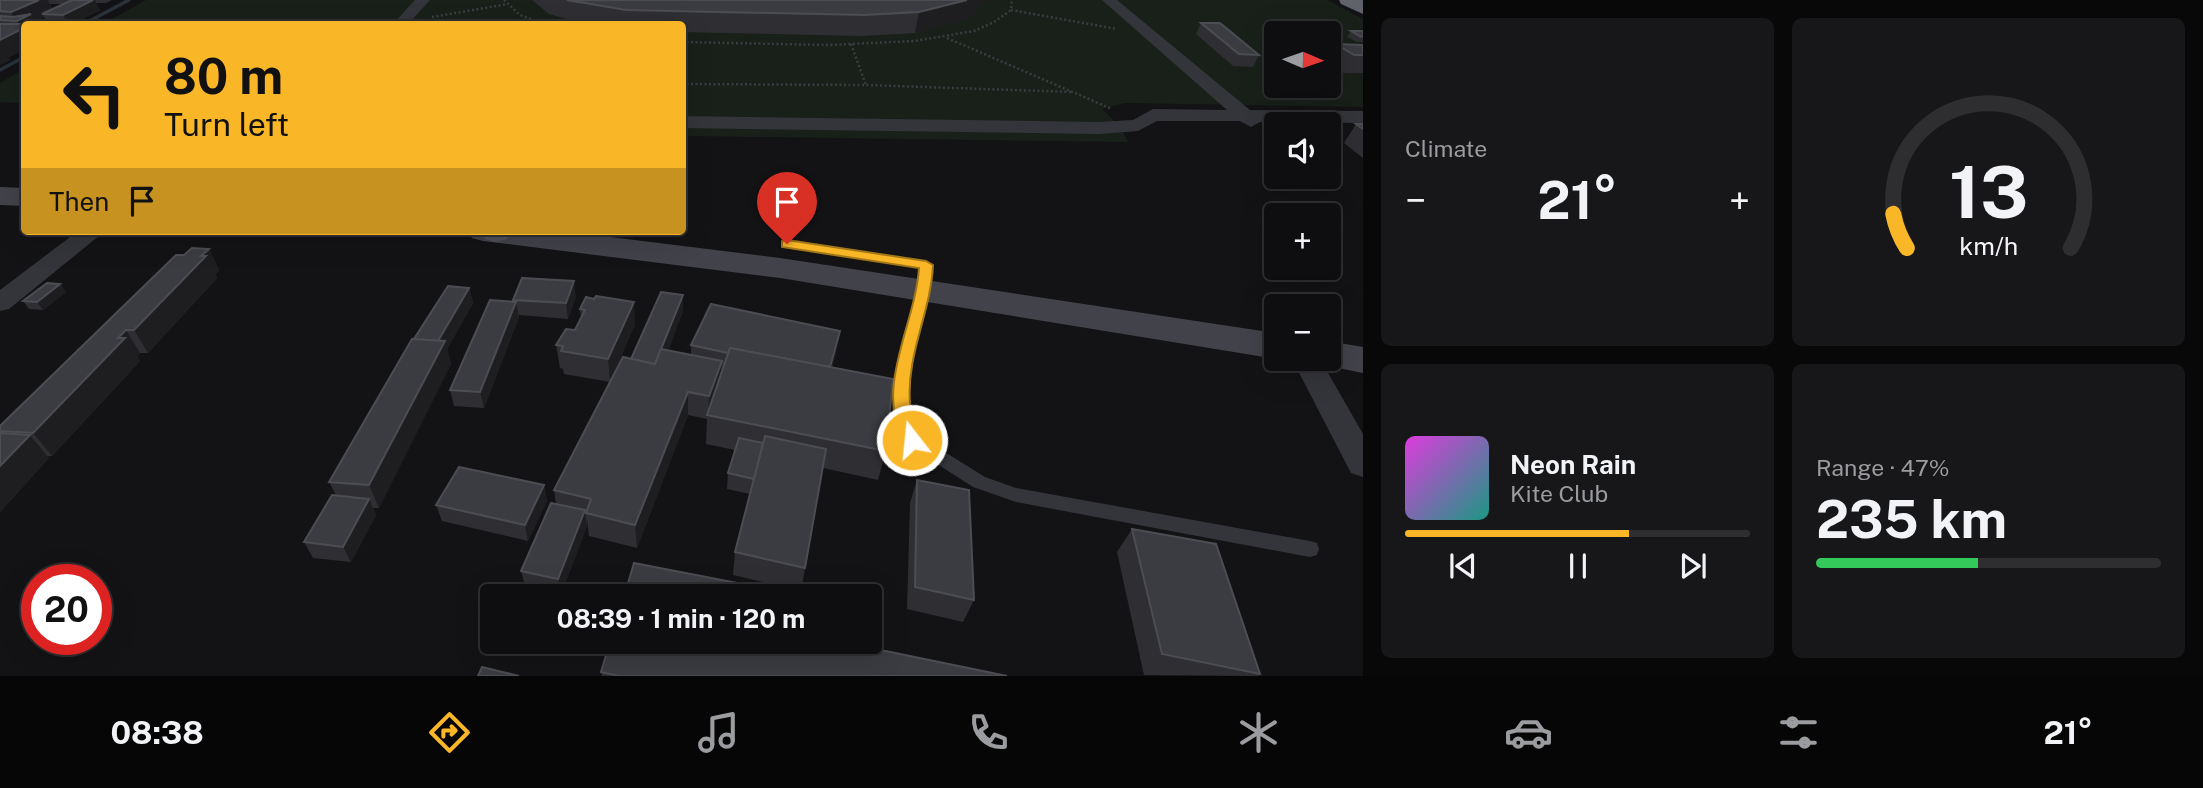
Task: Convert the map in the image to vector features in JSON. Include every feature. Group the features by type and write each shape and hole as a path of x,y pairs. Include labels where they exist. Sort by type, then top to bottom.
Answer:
{"highway":[{"path":"1348,0 1363,8"}],"street":[{"path":"404,21 423,0"},
{"path":"1109,0 1264,128"},
{"path":"1138,125 1153,115 1363,117"},
{"path":"686,122 1099,128 1138,125 1159,129 1264,131"},
{"path":"1341,132 1363,132"},
{"path":"0,177 21,178"},
{"path":"0,196 21,197"},
{"path":"686,232 1264,344"},
{"path":"0,303 88,235"},
{"path":"524,235 925,278 1264,319"},
{"path":"1341,330 1363,334"},
{"path":"1341,356 1363,360"},
{"path":"1313,371 1363,464"}],"lane":[{"path":"925,278 906,353 901,404 912,440 923,448 979,482 1016,495 1310,549"}],"path":[{"path":"504,0 520,15 536,21"},
{"path":"1012,0 1012,10"},
{"path":"413,21 508,4"},
{"path":"686,42 851,44 946,37 974,31 996,22 1012,10 1150,35"},
{"path":"946,37 1109,107 1138,125"},
{"path":"851,44 866,85"},
{"path":"686,83 866,85 1071,92"}],"shaded area":[{"path":"146,0 1327,0 1363,19 1363,107 1125,103 1102,109 1120,127 1128,142 686,136 686,21 108,21"},
{"path":"21,71 21,103 0,102 0,83"}],"building":[{"path":"0,0 39,0 11,12 0,11"},
{"path":"72,0 93,0 63,15 42,14"},
{"path":"567,0 967,0 919,12 864,15 626,10"},
{"path":"31,14 17,21 0,20 0,16"},
{"path":"1201,23 1220,23 1259,55 1239,54"},
{"path":"0,24 21,24 21,30 0,40"},
{"path":"1351,31 1363,31 1363,37 1360,36"},
{"path":"1341,44 1363,45 1363,55 1354,55 1341,47"},
{"path":"192,248 209,249 201,256 206,256 134,330 126,330 118,338 125,338 33,433 0,431 0,426 176,255 184,255"},
{"path":"522,278 574,281 566,303 513,300"},
{"path":"47,283 60,284 37,302 23,301"},
{"path":"448,286 469,288 438,341 414,339"},
{"path":"661,292 683,295 655,364 631,359"},
{"path":"596,296 634,302 608,359 561,351 563,346 556,345 566,329 575,330 585,310 580,309 586,297 594,299"},
{"path":"490,300 516,302 480,392 450,390"},
{"path":"711,304 840,331 830,367 730,348 728,353 691,345"},
{"path":"412,339 445,341 369,485 329,482"},
{"path":"730,348 893,379 886,451 707,415"},
{"path":"661,349 722,361 709,396 688,392 635,525 586,513 591,499 554,490 623,357 655,364"},
{"path":"0,433 30,435 0,466"},
{"path":"765,436 826,449 805,568 735,552"},
{"path":"739,438 763,443 754,479 728,473"},
{"path":"459,467 544,485 525,525 436,505"},
{"path":"917,480 969,490 974,600 915,587"},
{"path":"332,495 369,499 343,547 304,542"},
{"path":"551,503 585,510 558,579 521,571"},
{"path":"1132,529 1216,544 1260,674 1162,654"},
{"path":"634,563 742,584 628,584"},
{"path":"882,650 1007,676 619,676 601,672 606,654 882,654"},
{"path":"482,667 519,676 478,676"}],"waterway":[{"path":"90,21 129,0"},
{"path":"0,70 21,59"}],"route":[{"path":"787,244 926,265 925,291 906,353 901,404 912,440"}]}
